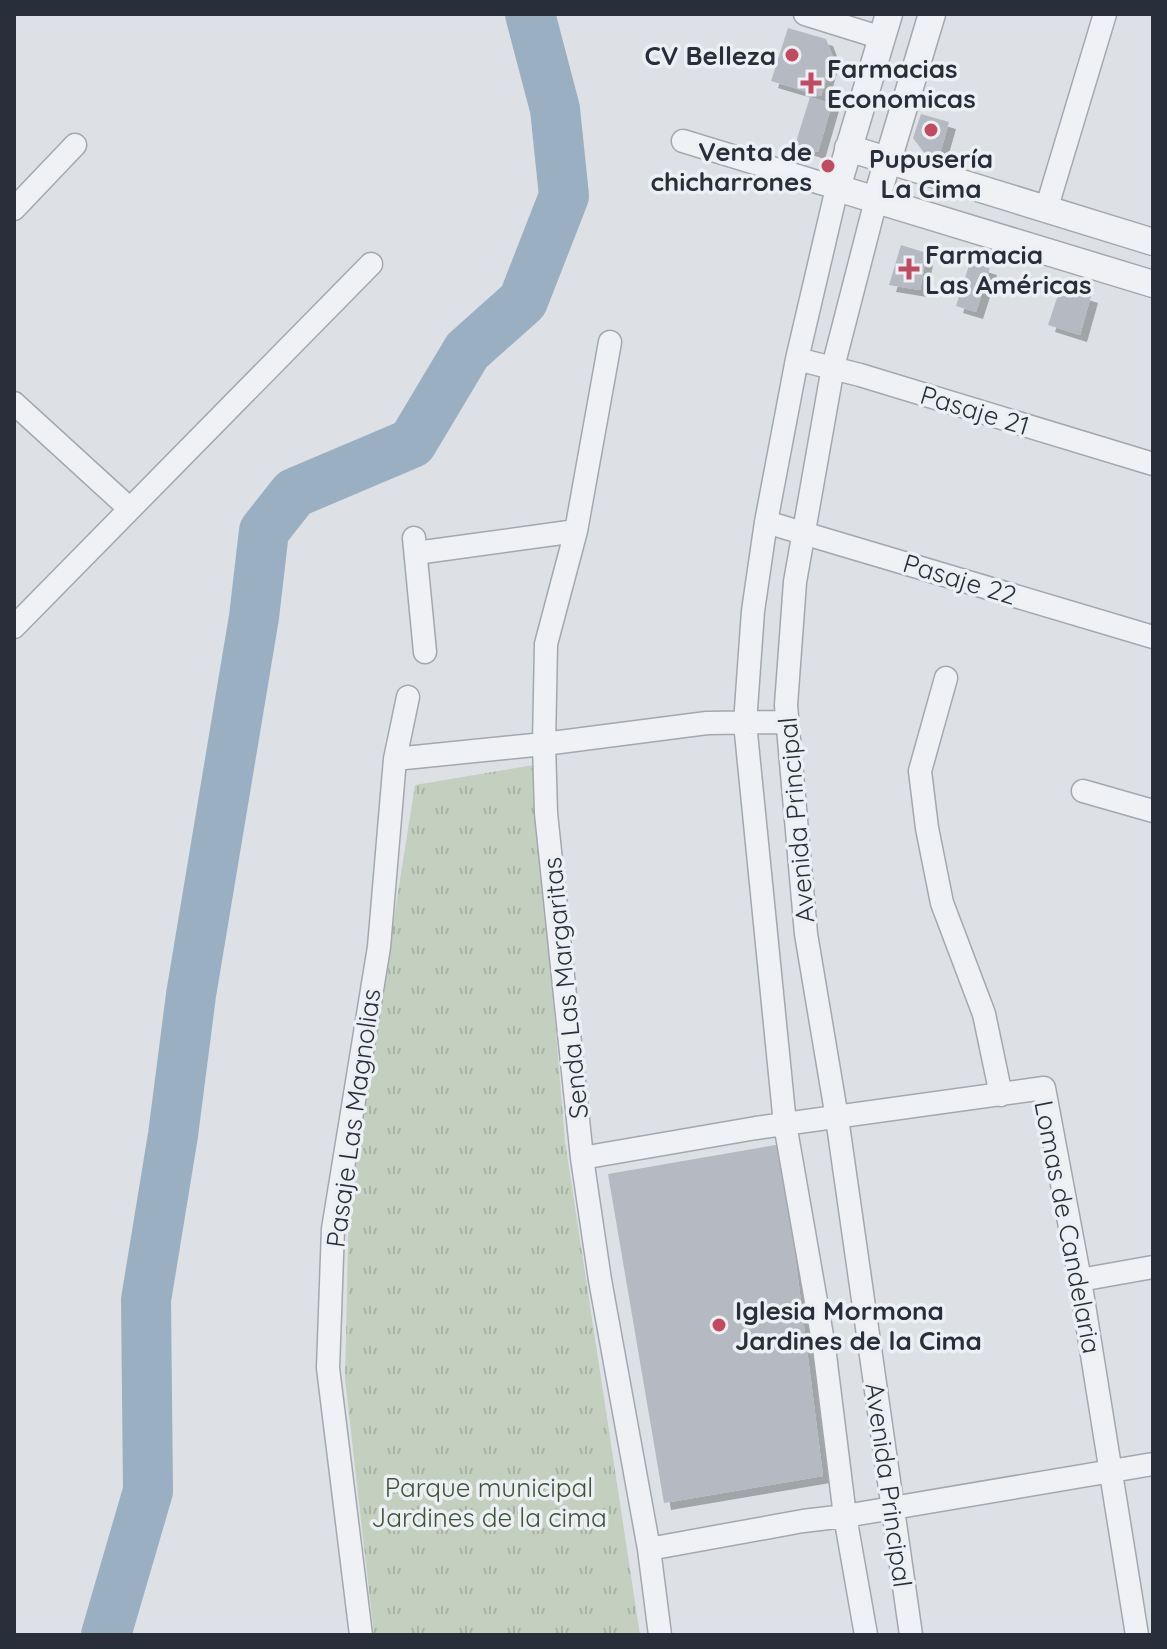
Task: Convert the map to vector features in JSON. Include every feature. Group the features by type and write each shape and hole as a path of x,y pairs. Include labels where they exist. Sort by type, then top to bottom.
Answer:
{"street":[{"path":"805,14 886,26"},
{"name":"Avenida Principal","path":"911,1635 837,1118 806,934 787,722 795,582 833,367 886,160 932,14"},
{"path":"1046,210 1105,14"},
{"name":"Avenida Principal","path":"866,1635 845,1516 824,1347 785,1124 745,723 753,611 766,522 797,359 837,188 886,26"},
{"path":"683,141 1153,284"},
{"path":"14,209 75,145"},
{"path":"848,148 1153,242"},
{"path":"14,627 371,264"},
{"name":"Senda Las Margaritas","path":"610,342 576,531 546,644 546,813 582,1158 600,1280 649,1549 660,1635"},
{"name":"Pasaje 21","path":"797,359 833,367 1153,464"},
{"path":"14,403 130,509"},
{"name":"Pasaje 22","path":"766,522 1153,637"},
{"path":"425,652 415,546 576,531"},
{"path":"946,678 920,771 927,828 942,903 984,1014 1001,1095"},
{"name":"Pasaje Las Magnolias","path":"361,1635 328,1368 333,1229 379,947 395,759 408,697"},
{"path":"395,759 707,723 787,722"},
{"path":"1083,791 1153,811"},
{"name":"Lomas de Candelaria","path":"582,1158 785,1124 1044,1088 1080,1280 1137,1635"},
{"path":"1080,1280 1153,1267"},
{"path":"649,1549 1153,1464"}],"green space":[{"name":"Parque municipal Jardines de la cima","path":"534,765 565,1141 640,1635 374,1635 345,1379 349,1202 415,785"}],"building":[{"path":"788,28 826,39 833,57 821,96 771,81"},
{"path":"810,97 832,104 818,152 795,145"},
{"name":"Pupusería La Cima","path":"921,114 949,122 939,157 925,154 913,138"},
{"name":"Farmacia Las Américas","path":"901,245 927,253 920,290 889,285"},
{"path":"970,262 990,268 976,312 956,306"},
{"path":"1061,286 1091,296 1080,335 1048,325"},
{"name":"Iglesia Mormona Jardines de la Cima","path":"781,1144 823,1476 664,1503 608,1174"}],"waterway":[{"path":"106,1635 148,1491 146,1300 173,1135 191,995 254,617 264,531 294,493 412,443 467,351 523,301 564,196 555,109 530,14"}],"place":[{"name":"CV Belleza","path":"792,55"},
{"name":"Farmacias Economicas","path":"811,83"},
{"name":"Pupusería La Cima","path":"931,130"},
{"name":"Venta de chicharrones","path":"828,166"},
{"name":"Farmacia Las Américas","path":"909,269"},
{"name":"Iglesia Mormona Jardines de la Cima","path":"719,1325"}]}
